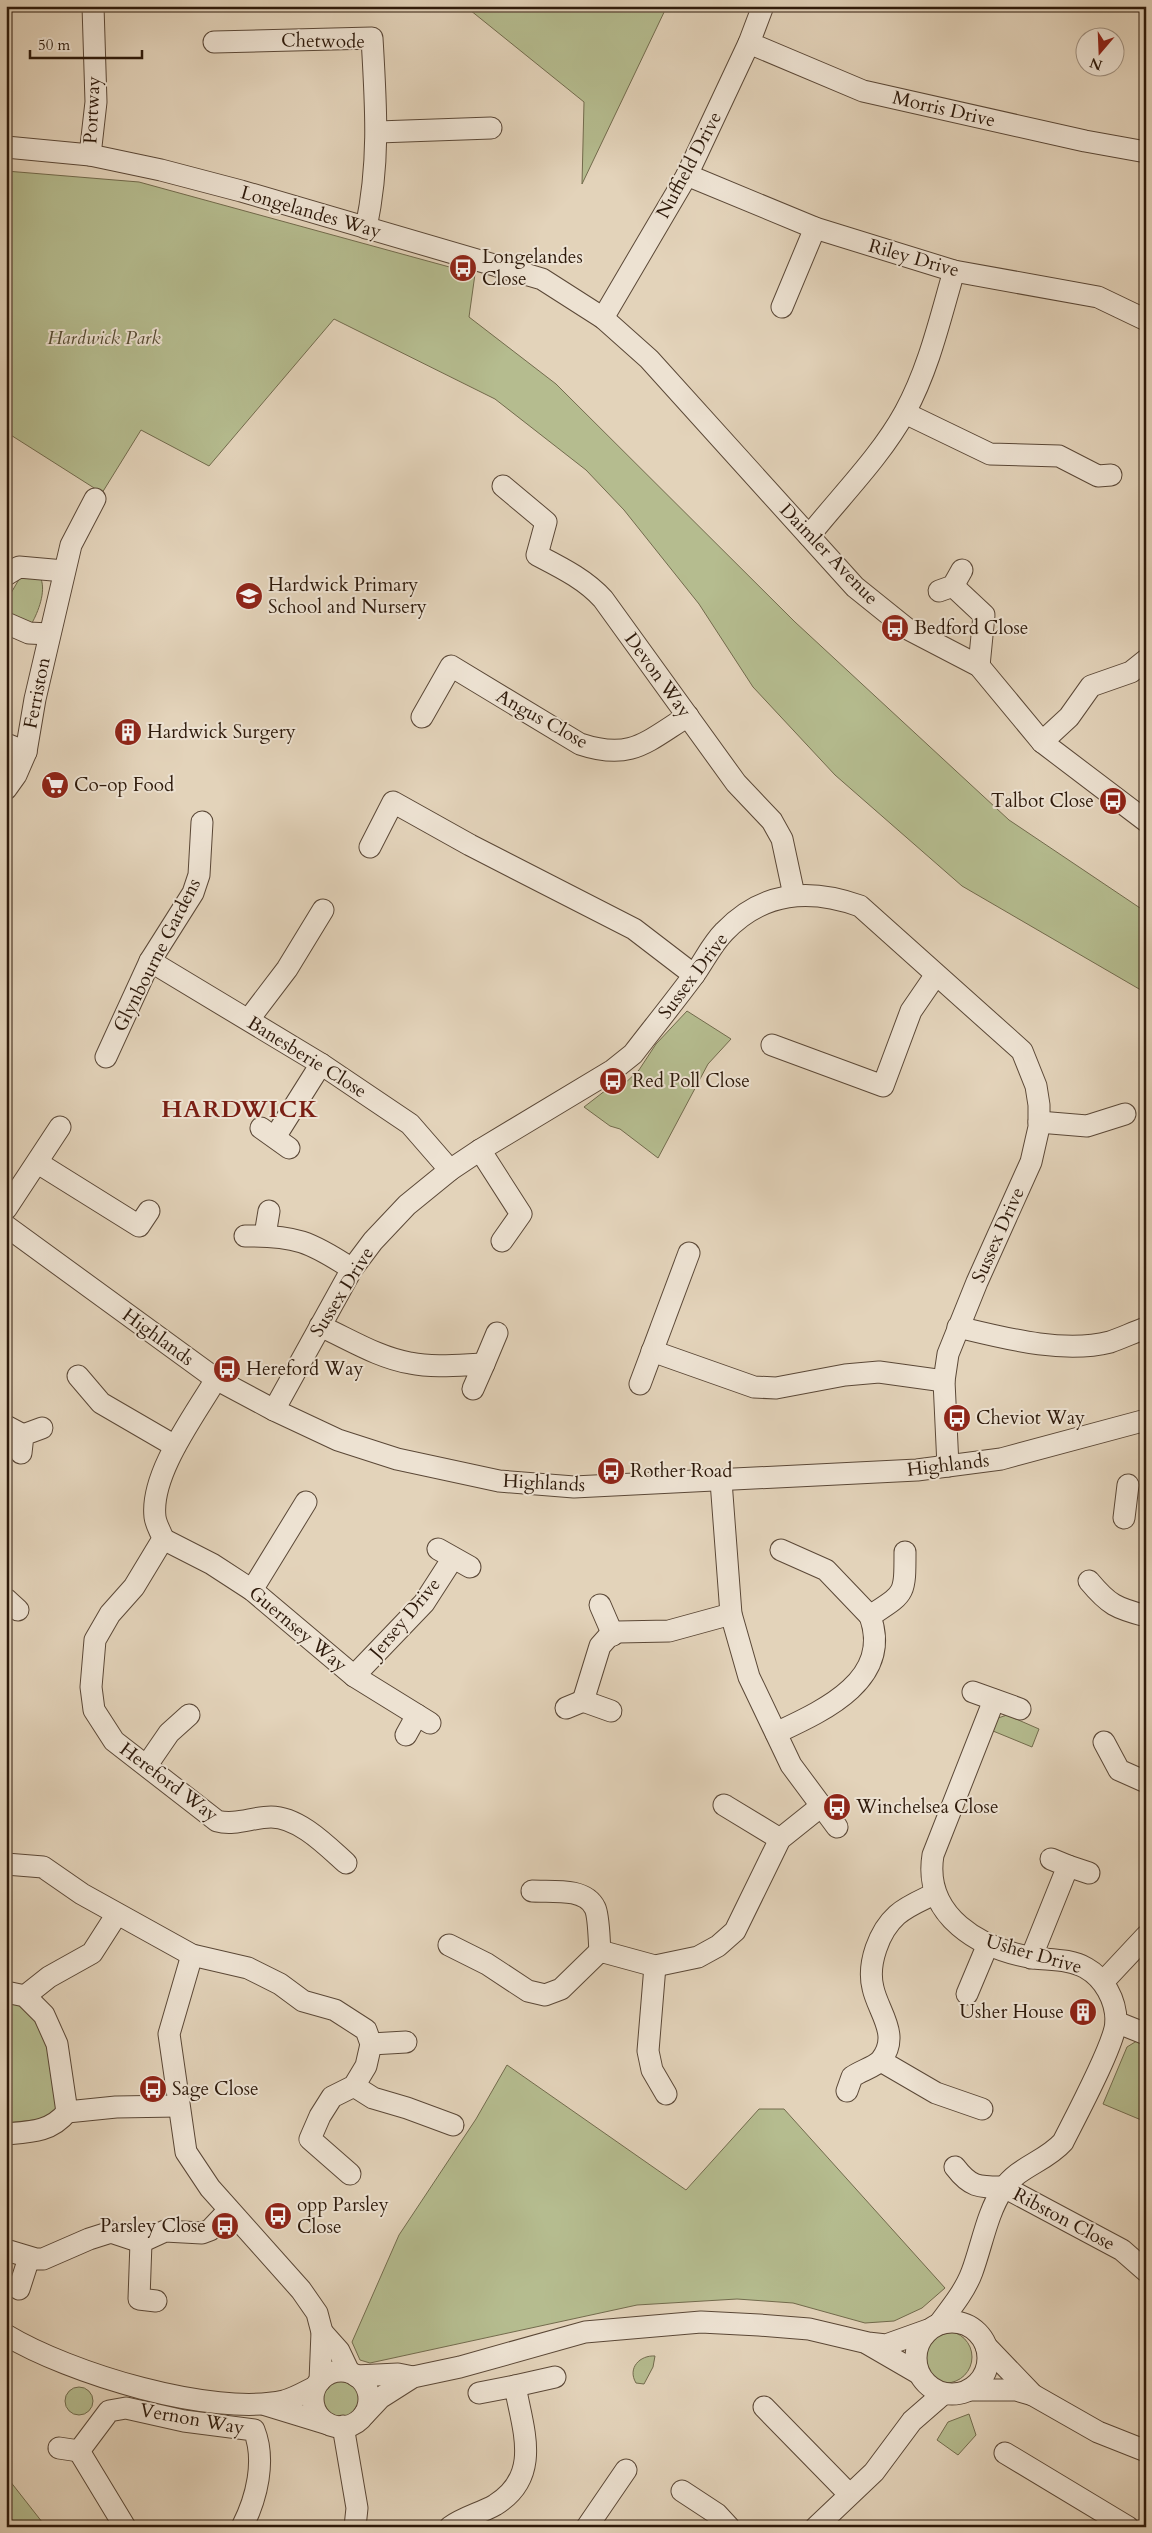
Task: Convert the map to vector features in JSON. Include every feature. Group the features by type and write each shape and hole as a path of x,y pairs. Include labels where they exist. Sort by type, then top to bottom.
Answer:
{"street":[{"name":"Portway","path":"90,155 96,102 93,6"},
{"name":"Nuffield Drive","path":"602,318 687,175 749,43 763,6"},
{"name":"Chetwode","path":"214,42 372,38 378,132 372,196 366,228"},
{"name":"Morris Drive","path":"749,43 863,91 1085,141 1146,152"},
{"path":"378,132 491,128"},
{"name":"Longelandes Way","path":"6,148 90,155 241,191 483,260 542,279 602,318"},
{"name":"Riley Drive","path":"687,175 816,228 954,271 1098,297 1146,320"},
{"path":"782,307 816,228"},
{"path":"809,536 880,448 905,413 927,366 954,271"},
{"name":"Daimler Avenue","path":"602,318 649,359 855,587 906,628 979,666 1042,742 1146,821"},
{"path":"905,413 990,454 1059,456 1098,476 1111,475"},
{"name":"Devon Way","path":"503,486 546,522 537,555 572,574 595,590 736,783 772,821 782,839 794,895"},
{"name":"Ferriston","path":"6,788 16,775 26,752 49,634 70,545 95,499"},
{"path":"6,575 18,567 64,571"},
{"path":"952,582 984,615 979,666"},
{"name":"Ferriston","path":"6,623 29,632 49,634"},
{"path":"1042,742 1069,717 1092,686 1131,672 1146,660"},
{"name":"Angus Close","path":"422,717 451,666 580,744 599,751 634,749 688,716"},
{"name":"Ferriston","path":"6,744 26,752"},
{"path":"370,846 393,802 470,845 634,929 694,975"},
{"name":"Glynbourne Gardens","path":"106,1057 150,961 193,893 199,875 202,822"},
{"name":"Sussex Drive","path":"274,1410 352,1269 373,1241 407,1205 450,1170 613,1070 633,1054 694,975 724,932 760,904 794,895 837,897 860,906 935,976 1022,1051 1036,1086 1039,1122 1036,1145 1031,1162 958,1327 948,1354 944,1381 948,1466"},
{"path":"249,1019 287,969 324,910"},
{"name":"Banesberie Close","path":"150,961 321,1064 410,1124 450,1170"},
{"path":"772,1045 882,1086 911,1011 935,976"},
{"path":"275,1138 321,1064"},
{"path":"1039,1122 1087,1126 1126,1114"},
{"path":"6,1209 60,1127"},
{"path":"480,1150 521,1214 502,1241"},
{"path":"38,1163 138,1226 149,1211"},
{"path":"269,1211 255,1235 301,1240 323,1250 352,1269"},
{"name":"Highlands","path":"6,1226 216,1379 274,1410 338,1440 397,1459 499,1481 574,1487 721,1481 948,1466 1019,1454 1146,1420"},
{"path":"640,1384 689,1253"},
{"path":"320,1326 392,1359 432,1366 484,1364"},
{"path":"958,1327 1021,1342 1084,1346 1110,1342 1146,1328"},
{"path":"473,1389 497,1333"},
{"path":"652,1351 754,1386 776,1388 846,1375 879,1372 944,1381"},
{"path":"78,1376 101,1403 175,1446"},
{"path":"163,1539 155,1519 155,1503 175,1446 216,1379"},
{"path":"721,1481 731,1614 749,1677 790,1765 836,1827"},
{"path":"252,1590 306,1502"},
{"name":"Guernsey Way","path":"163,1539 212,1564 252,1590 354,1676 423,1719 406,1735"},
{"name":"Hereford Way","path":"163,1539 134,1587 110,1614 95,1640 91,1687 94,1710 114,1741 218,1821 226,1824 272,1817 288,1820 305,1830 346,1863"},
{"path":"776,1733 820,1712 843,1697 857,1684 867,1667 876,1632 870,1616 826,1570 804,1569 781,1550"},
{"path":"870,1616 900,1596 905,1578 905,1552"},
{"name":"Jersey Drive","path":"354,1676 424,1603 454,1558"},
{"path":"1089,1581 1104,1598 1117,1608 1146,1616"},
{"path":"600,1605 613,1635"},
{"path":"611,1711 574,1704 600,1646 608,1637 618,1632 669,1631 731,1614"},
{"path":"973,1692 1020,1709"},
{"name":"Usher Drive","path":"934,2327 971,2274 995,2203 1004,2188 1019,2172 1053,2154 1063,2142 1108,2047 1116,2022 1111,1995 1103,1982 1085,1967 1067,1962 1031,1958 988,1944 960,1927 946,1915 934,1894 930,1871 933,1855 994,1700"},
{"path":"147,1765 169,1733 189,1715"},
{"path":"1104,1742 1119,1770 1146,1782"},
{"path":"724,1805 780,1839"},
{"path":"600,1951 655,1966 698,1957 718,1946 734,1931 780,1839 820,1806"},
{"path":"1031,1958 1060,1862 1089,1873"},
{"path":"6,1864 43,1867 82,1894 192,1955 248,1968 280,1984 303,2001 335,2010 366,2030 371,2044 366,2066 354,2086 332,2097 320,2116 310,2139 350,2174"},
{"path":"532,1892 570,1892 587,1900 595,1908 600,1951"},
{"path":"847,2091 852,2077 881,2061 889,2045 890,2031 873,1988 872,1966 884,1930 898,1914 934,1894"},
{"path":"67,2112 57,2044 44,2015 16,1994 92,1953 117,1914"},
{"path":"1103,1982 1146,1936"},
{"path":"967,1994 988,1944"},
{"path":"449,1945 488,1964 528,1991 544,1995 562,1989 600,1951"},
{"path":"192,1955 169,2034 186,2152 202,2177 228,2210 301,2290 317,2313 322,2332 318,2384 313,2396 316,2412 336,2425 357,2508 355,2527"},
{"path":"655,1966 648,2051 652,2070 668,2095"},
{"path":"1116,2022 1146,2034"},
{"path":"371,2044 406,2042"},
{"path":"881,2061 936,2094 982,2109"},
{"path":"354,2086 373,2098 408,2108 453,2125"},
{"path":"6,2134 32,2132 52,2126 67,2112 116,2107 178,2106"},
{"path":"955,2167 966,2182 985,2187 1004,2188"},
{"name":"Ribston Close","path":"1004,2188 1122,2250 1146,2271"},
{"path":"6,2250 29,2258 43,2259 90,2238 111,2232 141,2242 165,2232 202,2233 210,2230 228,2210"},
{"path":"141,2242 139,2299 156,2301"},
{"path":"19,2288 29,2258"},
{"name":"Usher Drive","path":"971,2274 972,2328"},
{"path":"8,2341 86,2371 145,2388 188,2398 261,2404 336,2425 351,2425 364,2415 380,2398 413,2377 460,2367 585,2332 701,2322 809,2329 868,2343 886,2345 934,2327 956,2322 972,2328 986,2346 1033,2395"},
{"path":"912,2421 919,2375 915,2358 917,2347 934,2327"},
{"path":"322,2332 339,2351 353,2374 363,2382 368,2398 364,2415"},
{"path":"868,2343 919,2375 930,2387 943,2394 958,2394 970,2390 1016,2390 1033,2395 1098,2432 1146,2450"},
{"path":"970,2390 977,2384 986,2370 988,2354 986,2346"},
{"path":"261,2404 285,2401 318,2384 333,2372 398,2374 413,2377"},
{"path":"479,2393 555,2377"},
{"path":"450,2527 494,2506 511,2494 521,2478 527,2459 514,2386"},
{"path":"816,2527 874,2472 912,2421 943,2394"},
{"path":"764,2407 849,2494"},
{"name":"Vernon Way","path":"125,2527 69,2450 109,2411 126,2408 184,2421 254,2430 260,2446 259,2471 252,2502 242,2527"},
{"path":"1005,2453 1128,2527"},
{"path":"587,2527 626,2470"},
{"path":"682,2491 717,2514 729,2527"}],"green space":[{"path":"465,6 667,6 582,184 584,102"},
{"name":"Hardwick Park","path":"6,171 139,182 475,274 469,317 556,384 795,622 1009,820 1146,912 1146,993 962,886 835,775 753,687 699,604 624,510 586,470 495,399 334,319 209,466 141,430 102,493 6,432"},
{"path":"21,576 41,579 43,590 41,602 32,623 11,615 11,593"},
{"path":"687,1011 731,1039 708,1064 658,1158 620,1129 610,1126 584,1107 606,1090 621,1087 639,1070 656,1044"},
{"path":"1007,1715 1039,1729 1032,1747 993,1731 998,1718"},
{"path":"6,2002 27,2008 50,2046 57,2108 43,2119 6,2123"},
{"path":"1140,2039 1146,2041 1146,2122 1103,2104 1127,2047"},
{"path":"507,2065 686,2190 759,2109 784,2109 945,2288 922,2308 894,2321 865,2323 793,2303 737,2299 637,2305 370,2363 360,2360 352,2342 399,2235 476,2119"},
{"path":"946,2331 956,2333 964,2339 970,2347 972,2357 970,2367 964,2375 956,2381 946,2383 936,2381 928,2375 922,2367 920,2357 922,2347 928,2339 936,2333"},
{"path":"655,2356 653,2367 644,2384 636,2383 633,2372 636,2364 644,2358"},
{"path":"344,2378 351,2381 357,2387 360,2398 359,2406 351,2415 344,2418 336,2418 329,2415 321,2406 320,2394 323,2387 332,2379"},
{"path":"79,2387 89,2391 93,2401 89,2411 79,2415 69,2411 65,2401 69,2391"},
{"path":"969,2414 976,2435 958,2455 937,2440 948,2422"},
{"path":"6,2476 46,2527 6,2527"}],"place":[{"name":"Longelandes Close","path":"463,268"},
{"name":"Hardwick Primary School and Nursery","path":"249,596"},
{"name":"Bedford Close","path":"895,628"},
{"name":"Hardwick Surgery","path":"128,732"},
{"name":"Co-op Food","path":"55,785"},
{"name":"Talbot Close","path":"1113,801"},
{"name":"Red Poll Close","path":"613,1081"},
{"name":"Hereford Way","path":"227,1369"},
{"name":"Cheviot Way","path":"957,1418"},
{"name":"Rother Road","path":"611,1471"},
{"name":"Winchelsea Close","path":"837,1807"},
{"name":"Usher House","path":"1083,2012"},
{"name":"Sage Close","path":"153,2089"},
{"name":"opp Parsley Close","path":"278,2216"},
{"name":"Parsley Close","path":"225,2226"}],"district":[{"name":"HARDWICK","path":"240,1109"}]}
